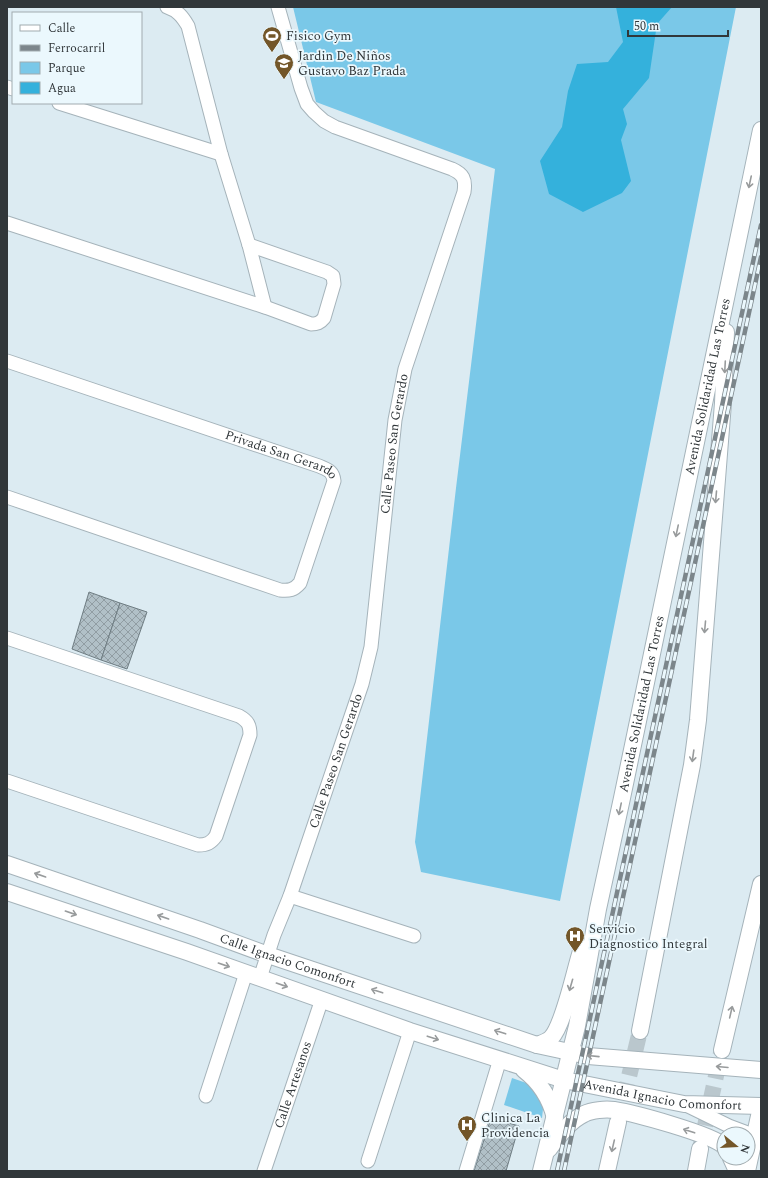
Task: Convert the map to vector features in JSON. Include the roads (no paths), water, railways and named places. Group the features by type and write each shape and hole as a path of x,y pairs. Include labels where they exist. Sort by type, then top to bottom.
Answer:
{"main road":[{"path":"725,300 761,130"},
{"name":"Avenida Solidaridad Las Torres","path":"541,1171 571,1052 598,909 725,300"},
{"name":"Avenida Solidaridad Las Torres","path":"640,1031 692,764 698,720 723,403 726,347 725,300"},
{"name":"Calle Ignacio Comonfort","path":"7,864 200,930 268,955 537,1045 571,1052"},
{"path":"722,1050 761,884"},
{"name":"Calle Ignacio Comonfort","path":"7,892 253,975 410,1031 564,1080"},
{"path":"537,1045 548,1041 554,1034 561,1020 587,934 598,909"},
{"path":"571,1052 588,1056 761,1070"},
{"path":"518,1066 535,1079 541,1087 552,1104 555,1118"},
{"name":"Avenida Ignacio Comonfort","path":"564,1080 684,1104 761,1107"},
{"path":"746,1171 758,1137 761,1107"},
{"path":"546,1152 571,1123 584,1114 605,1110 614,1110 651,1119 716,1141"},
{"path":"607,1171 618,1122"},
{"path":"696,1171 700,1149"}],"street":[{"path":"167,7 176,10 183,17 188,26 221,154 249,245 265,307"},
{"name":"Calle Paseo San Gerardo","path":"206,1096 253,975 268,955 274,934 290,896 362,684 371,647 395,420 401,386 405,369 464,192 465,183 460,172 336,127 324,121 314,112 307,104 301,88 278,7"},
{"path":"62,104 221,154"},
{"path":"7,223 265,307 311,324 319,323 324,318 334,279 333,276 327,272 249,245"},
{"name":"Privada San Gerardo","path":"7,361 319,466 334,475 334,481 300,583 295,589 286,591 7,497"},
{"path":"7,638 239,716 248,722 250,727 250,735 216,836 213,841 205,845 198,845 7,781"},
{"path":"290,896 414,936"},
{"name":"Calle Artesanos","path":"264,1171 322,999"},
{"path":"368,1161 410,1031"},
{"path":"466,1171 500,1059"},
{"path":"684,1104 729,1126 758,1137"}],"water":[{"path":"616,7 672,7 657,24 649,78 623,109 627,124 621,140 631,181 622,193 583,212 549,194 540,161 562,127 568,91 577,64 608,62 623,42"}],"tunnel":[{"path":"618,1122 640,1031"},
{"path":"700,1149 721,1053"}],"railway":[{"path":"557,1171 761,225"},
{"path":"564,1171 761,257"}],"place":[{"name":"Fisico Gym","path":"272,53"},
{"name":"Jardin De Niños Gustavo Baz Prada","path":"284,80"},
{"name":"Servicio Diagnostico Integral","path":"575,953"},
{"name":"Clinica La Providencia","path":"467,1142"}]}
